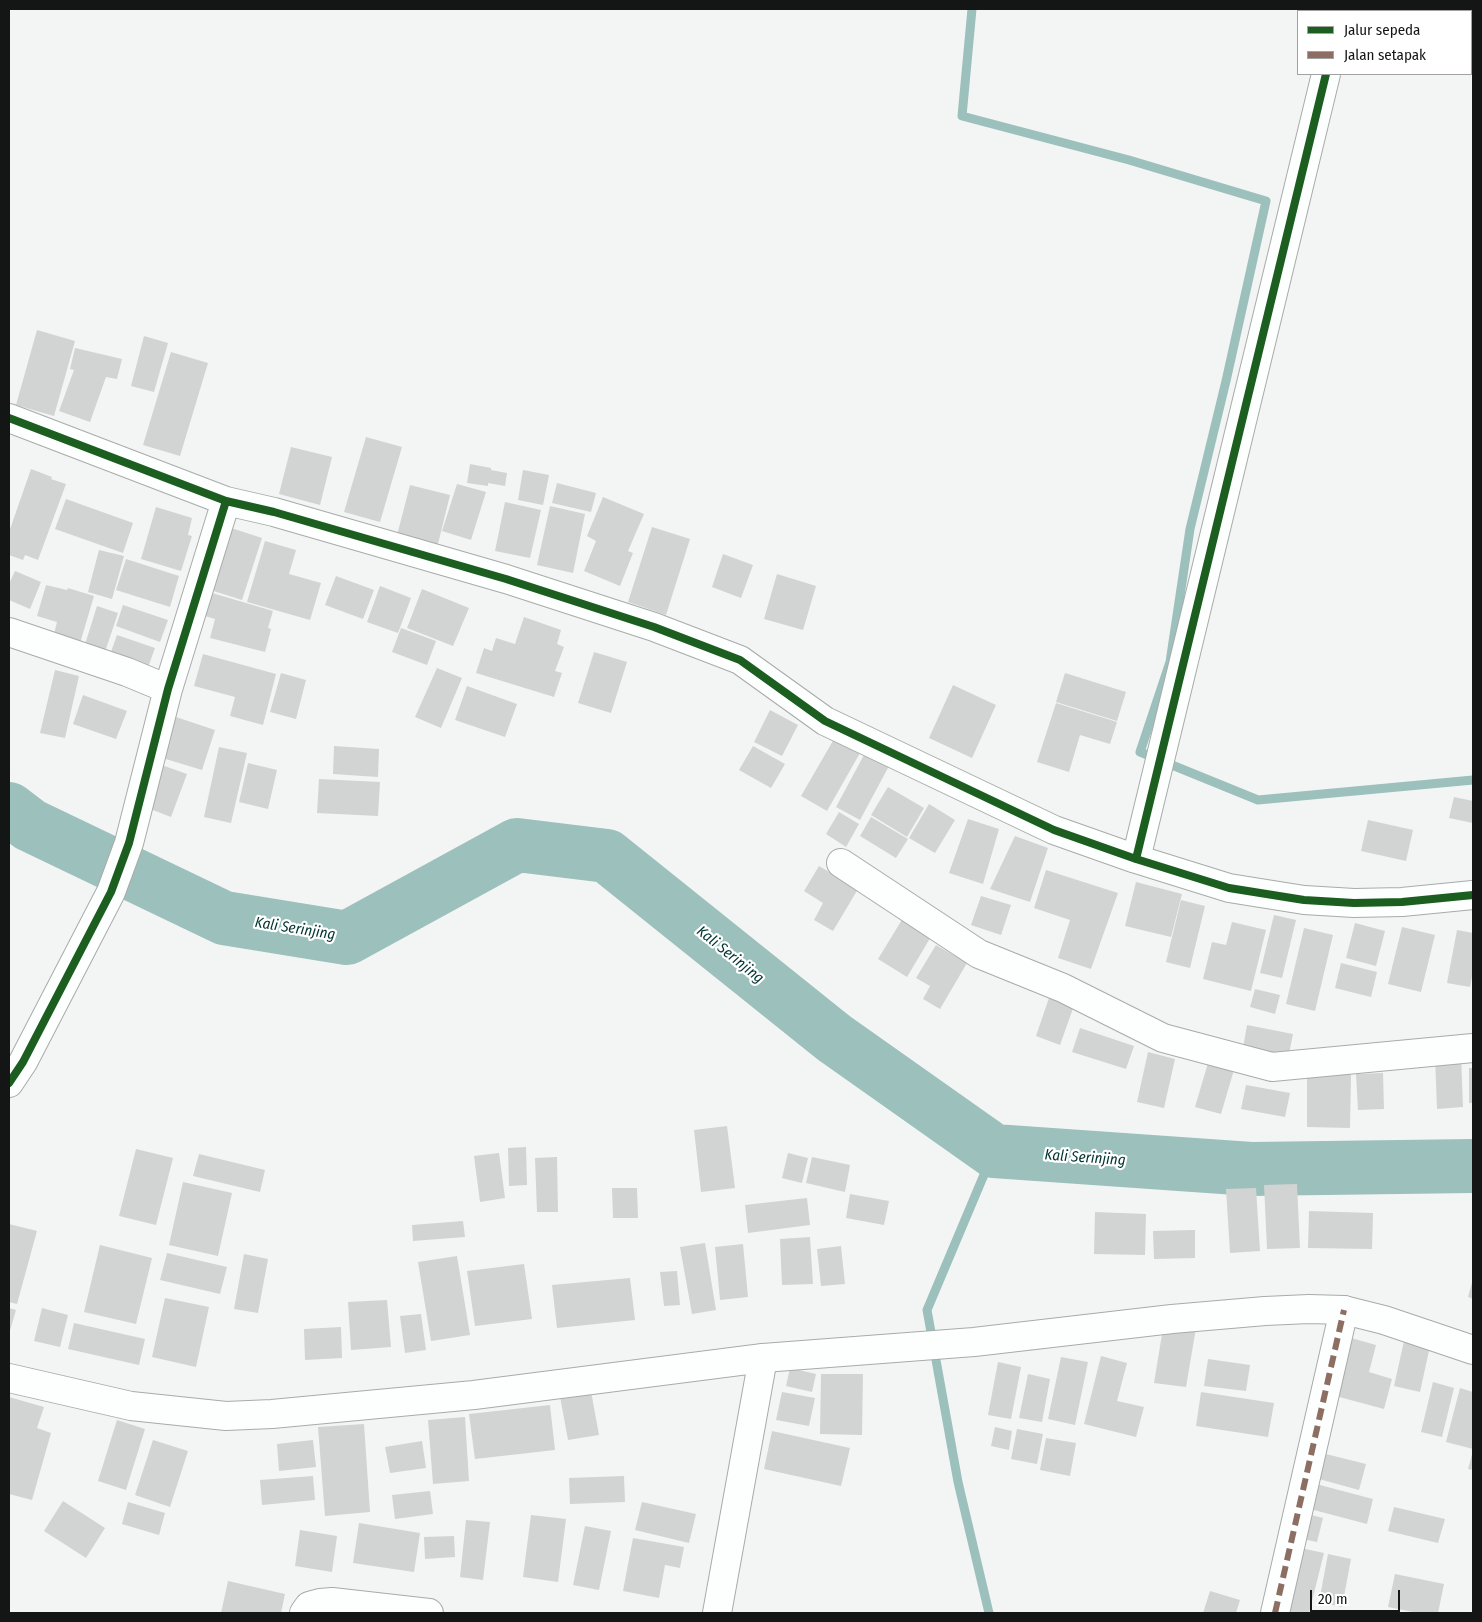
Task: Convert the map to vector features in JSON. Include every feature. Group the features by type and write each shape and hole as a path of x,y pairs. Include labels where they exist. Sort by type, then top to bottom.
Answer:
{"street":[{"path":"1136,859 1326,75"},
{"path":"9,418 226,501 274,512 506,579 654,627 740,660 825,721 1054,830 1136,859 1229,888 1304,900 1354,903 1402,902 1473,895"},
{"path":"9,1083 23,1062 111,892 129,843 168,689 226,501"},
{"path":"9,632 118,669 168,689"},
{"path":"841,863 979,954 1063,988 1163,1038 1272,1067 1473,1048"},
{"path":"9,1378 131,1406 226,1416 272,1414 474,1394 763,1358 974,1342 1172,1319 1309,1309 1344,1310 1384,1320 1473,1350"},
{"path":"1275,1613 1344,1310"},
{"path":"717,1613 763,1358"},
{"path":"304,1613 309,1606 332,1602 429,1613"}],"building":[{"path":"37,330 75,341 54,416 16,405"},
{"path":"144,336 168,343 154,392 131,386"},
{"path":"75,348 122,359 117,379 106,377 90,422 59,411 74,370 70,369"},
{"path":"171,352 208,363 180,456 143,445"},
{"path":"366,437 402,447 380,522 344,512"},
{"path":"291,447 332,457 320,505 279,494"},
{"path":"470,464 507,473 505,486 488,483 488,486 467,483"},
{"path":"31,469 66,484 38,560 25,555 23,560 9,555 9,532"},
{"path":"523,470 549,475 543,505 518,500"},
{"path":"557,483 596,493 591,512 552,503"},
{"path":"457,484 486,492 471,540 442,531"},
{"path":"410,485 450,495 436,552 395,543"},
{"path":"603,497 644,514 628,551 633,553 620,586 584,571 596,541 587,536"},
{"path":"66,499 133,523 123,553 55,529"},
{"path":"505,502 541,510 530,558 495,551"},
{"path":"550,506 585,514 573,573 537,565"},
{"path":"156,507 192,518 188,535 192,536 181,571 141,559"},
{"path":"222,525 262,538 242,600 201,587"},
{"path":"652,527 690,539 666,615 628,602"},
{"path":"265,541 296,550 289,574 321,583 310,620 247,602"},
{"path":"99,550 124,556 112,599 88,592"},
{"path":"723,554 753,565 741,598 712,587"},
{"path":"126,559 179,576 170,607 116,590"},
{"path":"15,571 41,582 30,609 9,600 9,584"},
{"path":"777,574 816,586 803,630 764,619"},
{"path":"336,576 374,590 363,619 325,605"},
{"path":"46,585 67,590 68,588 94,596 78,650 52,642 57,622 37,616"},
{"path":"380,586 411,598 398,633 367,622"},
{"path":"422,589 469,608 453,646 407,628"},
{"path":"202,590 273,611 268,628 271,629 265,652 210,638 215,619 195,613"},
{"path":"123,605 168,620 160,642 116,626"},
{"path":"97,606 118,613 102,661 82,654"},
{"path":"524,617 561,630 557,644 564,647 555,671 562,673 554,697 476,673 484,648 492,651 496,638 515,644"},
{"path":"401,628 436,641 427,665 392,652"},
{"path":"117,635 155,648 146,673 108,660"},
{"path":"594,652 627,662 611,713 578,703"},
{"path":"203,654 276,674 263,725 230,716 235,697 194,686"},
{"path":"437,668 462,678 441,728 415,717"},
{"path":"55,670 79,676 65,738 40,733"},
{"path":"281,673 306,680 296,719 270,712"},
{"path":"1065,673 1126,692 1117,721 1056,702"},
{"path":"953,685 996,705 972,758 929,738"},
{"path":"467,686 517,704 505,737 455,720"},
{"path":"83,695 127,711 116,739 73,724"},
{"path":"1056,703 1117,722 1110,744 1080,735 1069,772 1037,762"},
{"path":"770,710 798,725 782,756 754,742"},
{"path":"170,715 215,730 202,770 156,756"},
{"path":"834,739 860,753 827,811 801,796"},
{"path":"334,746 379,749 378,777 333,774"},
{"path":"753,746 785,764 771,788 739,770"},
{"path":"219,747 247,753 231,823 204,817"},
{"path":"865,753 889,766 860,820 836,807"},
{"path":"156,763 187,774 171,817 140,805"},
{"path":"248,763 277,770 268,809 239,802"},
{"path":"319,779 380,782 378,816 317,813"},
{"path":"888,787 924,808 907,837 871,815"},
{"path":"1454,797 1473,801 1473,823 1449,818"},
{"path":"929,804 955,820 935,853 909,838"},
{"path":"839,812 859,824 846,847 826,834"},
{"path":"871,817 908,839 896,858 860,836"},
{"path":"968,819 999,829 983,884 949,873"},
{"path":"1368,820 1413,830 1406,861 1361,851"},
{"path":"1015,836 1048,848 1030,902 990,889"},
{"path":"819,866 858,889 833,931 814,920 823,903 804,891"},
{"path":"1046,870 1118,893 1091,969 1058,958 1070,920 1034,908"},
{"path":"1136,882 1182,894 1171,937 1125,926"},
{"path":"981,896 1011,905 1001,935 971,925"},
{"path":"1181,900 1205,906 1190,968 1166,962"},
{"path":"1274,915 1296,920 1282,978 1260,973"},
{"path":"903,918 932,935 907,977 878,959"},
{"path":"1232,922 1266,930 1251,991 1203,979 1212,942 1226,945"},
{"path":"1355,923 1385,931 1376,966 1346,958"},
{"path":"1402,927 1435,935 1421,992 1388,984"},
{"path":"1304,928 1333,935 1315,1011 1286,1004"},
{"path":"1457,930 1473,933 1473,971 1470,987 1447,983"},
{"path":"936,945 967,963 940,1009 923,999 930,986 916,978"},
{"path":"1341,963 1377,972 1371,997 1335,988"},
{"path":"1255,989 1280,995 1275,1014 1250,1007"},
{"path":"1051,992 1076,1000 1060,1045 1036,1036"},
{"path":"1247,1025 1293,1034 1288,1059 1242,1054"},
{"path":"1080,1028 1134,1046 1126,1069 1072,1052"},
{"path":"1148,1052 1175,1059 1164,1108 1137,1102"},
{"path":"1210,1056 1236,1063 1221,1114 1195,1107"},
{"path":"1461,1056 1463,1107 1437,1109 1435,1057"},
{"path":"1469,1068 1473,1068 1473,1103 1469,1103"},
{"path":"1383,1073 1384,1109 1358,1110 1356,1074"},
{"path":"1307,1074 1351,1075 1350,1128 1307,1127"},
{"path":"1246,1085 1290,1093 1285,1117 1241,1109"},
{"path":"727,1126 735,1188 701,1192 694,1130"},
{"path":"526,1147 527,1185 509,1186 508,1148"},
{"path":"136,1149 173,1158 156,1225 119,1216"},
{"path":"499,1153 505,1198 480,1202 474,1156"},
{"path":"788,1153 808,1158 802,1183 782,1178"},
{"path":"199,1154 265,1170 260,1192 193,1176"},
{"path":"557,1157 558,1212 537,1212 535,1158"},
{"path":"812,1157 850,1165 845,1192 806,1183"},
{"path":"183,1182 232,1193 218,1256 169,1245"},
{"path":"1297,1184 1300,1248 1267,1249 1264,1185"},
{"path":"612,1188 637,1188 638,1218 613,1218"},
{"path":"1256,1188 1260,1251 1230,1253 1226,1189"},
{"path":"850,1194 889,1201 884,1225 846,1218"},
{"path":"807,1198 810,1225 748,1233 745,1205"},
{"path":"1309,1211 1373,1213 1372,1249 1308,1248"},
{"path":"1095,1212 1146,1214 1145,1255 1094,1254"},
{"path":"463,1221 465,1237 413,1241 412,1225"},
{"path":"9,1224 37,1231 17,1304 9,1302"},
{"path":"1195,1230 1195,1258 1154,1259 1153,1231"},
{"path":"810,1237 813,1284 782,1285 780,1239"},
{"path":"705,1243 716,1310 692,1314 680,1247"},
{"path":"743,1244 748,1297 720,1300 715,1247"},
{"path":"100,1245 152,1258 136,1324 84,1312"},
{"path":"841,1246 845,1284 821,1286 817,1249"},
{"path":"167,1253 227,1267 220,1294 160,1280"},
{"path":"244,1254 268,1259 258,1313 234,1309"},
{"path":"457,1256 470,1335 431,1341 418,1262"},
{"path":"524,1264 532,1319 475,1326 467,1271"},
{"path":"677,1271 680,1305 664,1306 660,1272"},
{"path":"630,1278 635,1320 557,1328 552,1285"},
{"path":"1473,1279 1473,1299 1468,1297"},
{"path":"165,1298 209,1307 196,1367 152,1357"},
{"path":"387,1300 391,1347 351,1350 348,1302"},
{"path":"9,1308 16,1310 9,1334"},
{"path":"42,1308 68,1315 60,1347 34,1341"},
{"path":"421,1314 426,1350 405,1353 400,1316"},
{"path":"1164,1322 1196,1328 1186,1387 1154,1383"},
{"path":"74,1323 145,1339 139,1365 68,1349"},
{"path":"341,1327 342,1358 305,1360 304,1329"},
{"path":"1406,1332 1432,1337 1420,1392 1394,1386"},
{"path":"1344,1336 1376,1345 1369,1372 1392,1379 1384,1409 1328,1394"},
{"path":"1101,1356 1127,1363 1117,1401 1144,1407 1136,1437 1084,1424"},
{"path":"1061,1357 1088,1362 1075,1425 1048,1419"},
{"path":"1208,1359 1250,1365 1246,1391 1204,1386"},
{"path":"998,1362 1021,1367 1011,1419 988,1415"},
{"path":"790,1368 816,1374 812,1392 786,1386"},
{"path":"821,1374 863,1374 862,1435 820,1434"},
{"path":"1028,1374 1050,1379 1042,1422 1019,1418"},
{"path":"1433,1382 1454,1388 1442,1437 1421,1432"},
{"path":"590,1386 599,1435 568,1440 559,1391"},
{"path":"1460,1388 1473,1392 1473,1449 1446,1442"},
{"path":"782,1392 815,1398 809,1426 776,1420"},
{"path":"1201,1392 1274,1403 1268,1437 1196,1426"},
{"path":"9,1397 44,1407 37,1428 51,1433 32,1500 9,1494"},
{"path":"550,1405 555,1450 475,1459 469,1414"},
{"path":"465,1417 469,1481 433,1484 428,1420"},
{"path":"117,1420 145,1429 126,1490 98,1481"},
{"path":"364,1424 370,1512 325,1516 318,1427"},
{"path":"995,1427 1012,1431 1009,1450 991,1446"},
{"path":"1017,1429 1043,1434 1037,1464 1011,1459"},
{"path":"772,1431 850,1448 841,1486 764,1469"},
{"path":"1046,1438 1076,1443 1070,1476 1040,1470"},
{"path":"153,1440 188,1451 170,1507 135,1495"},
{"path":"313,1440 316,1467 279,1471 277,1444"},
{"path":"422,1441 426,1468 390,1473 385,1447"},
{"path":"1473,1451 1473,1470 1468,1469"},
{"path":"1326,1454 1366,1464 1359,1490 1319,1479"},
{"path":"313,1476 315,1500 262,1505 260,1480"},
{"path":"624,1476 625,1502 570,1504 569,1478"},
{"path":"1316,1484 1373,1499 1367,1524 1310,1509"},
{"path":"430,1491 433,1514 395,1519 392,1495"},
{"path":"63,1501 105,1528 86,1558 44,1531"},
{"path":"128,1502 165,1513 159,1535 122,1524"},
{"path":"642,1502 696,1514 689,1543 635,1530"},
{"path":"1394,1507 1445,1519 1438,1543 1388,1531"},
{"path":"1304,1513 1323,1518 1317,1542 1298,1538"},
{"path":"531,1515 566,1519 558,1582 523,1577"},
{"path":"466,1520 490,1522 483,1580 460,1577"},
{"path":"359,1523 420,1533 414,1572 353,1563"},
{"path":"585,1526 611,1531 599,1590 573,1585"},
{"path":"300,1530 337,1536 332,1572 295,1566"},
{"path":"454,1536 455,1557 425,1559 424,1537"},
{"path":"633,1538 684,1547 680,1568 665,1565 659,1598 623,1591"},
{"path":"1296,1547 1324,1553 1309,1613 1294,1613 1281,1610"},
{"path":"1328,1554 1351,1559 1342,1607 1319,1602"},
{"path":"1395,1574 1444,1584 1438,1613 1418,1613 1388,1607"},
{"path":"228,1581 285,1594 281,1613 221,1613"},
{"path":"1210,1591 1240,1600 1236,1613 1203,1613"}],"waterway":[{"path":"972,9 962,116 1129,160 1266,201 1226,381 1190,529 1170,662 1140,752 1258,800 1473,780"},
{"name":"Kali Serinjing","path":"9,809 30,825 224,918 347,938 517,845 607,856 834,1038 994,1151 1251,1169 1473,1166"},
{"path":"989,1613 958,1482 927,1310 994,1151"}],"marked path":[{"path":"1275,1613 1344,1310"}],"cycle path":[{"path":"1136,859 1326,75"},
{"path":"9,418 226,501 274,512 506,579 654,627 740,660 825,721 1054,830 1136,859 1229,888 1304,900 1354,903 1402,902 1473,895"},
{"path":"9,1083 23,1062 111,892 129,843 168,689 226,501"}]}
